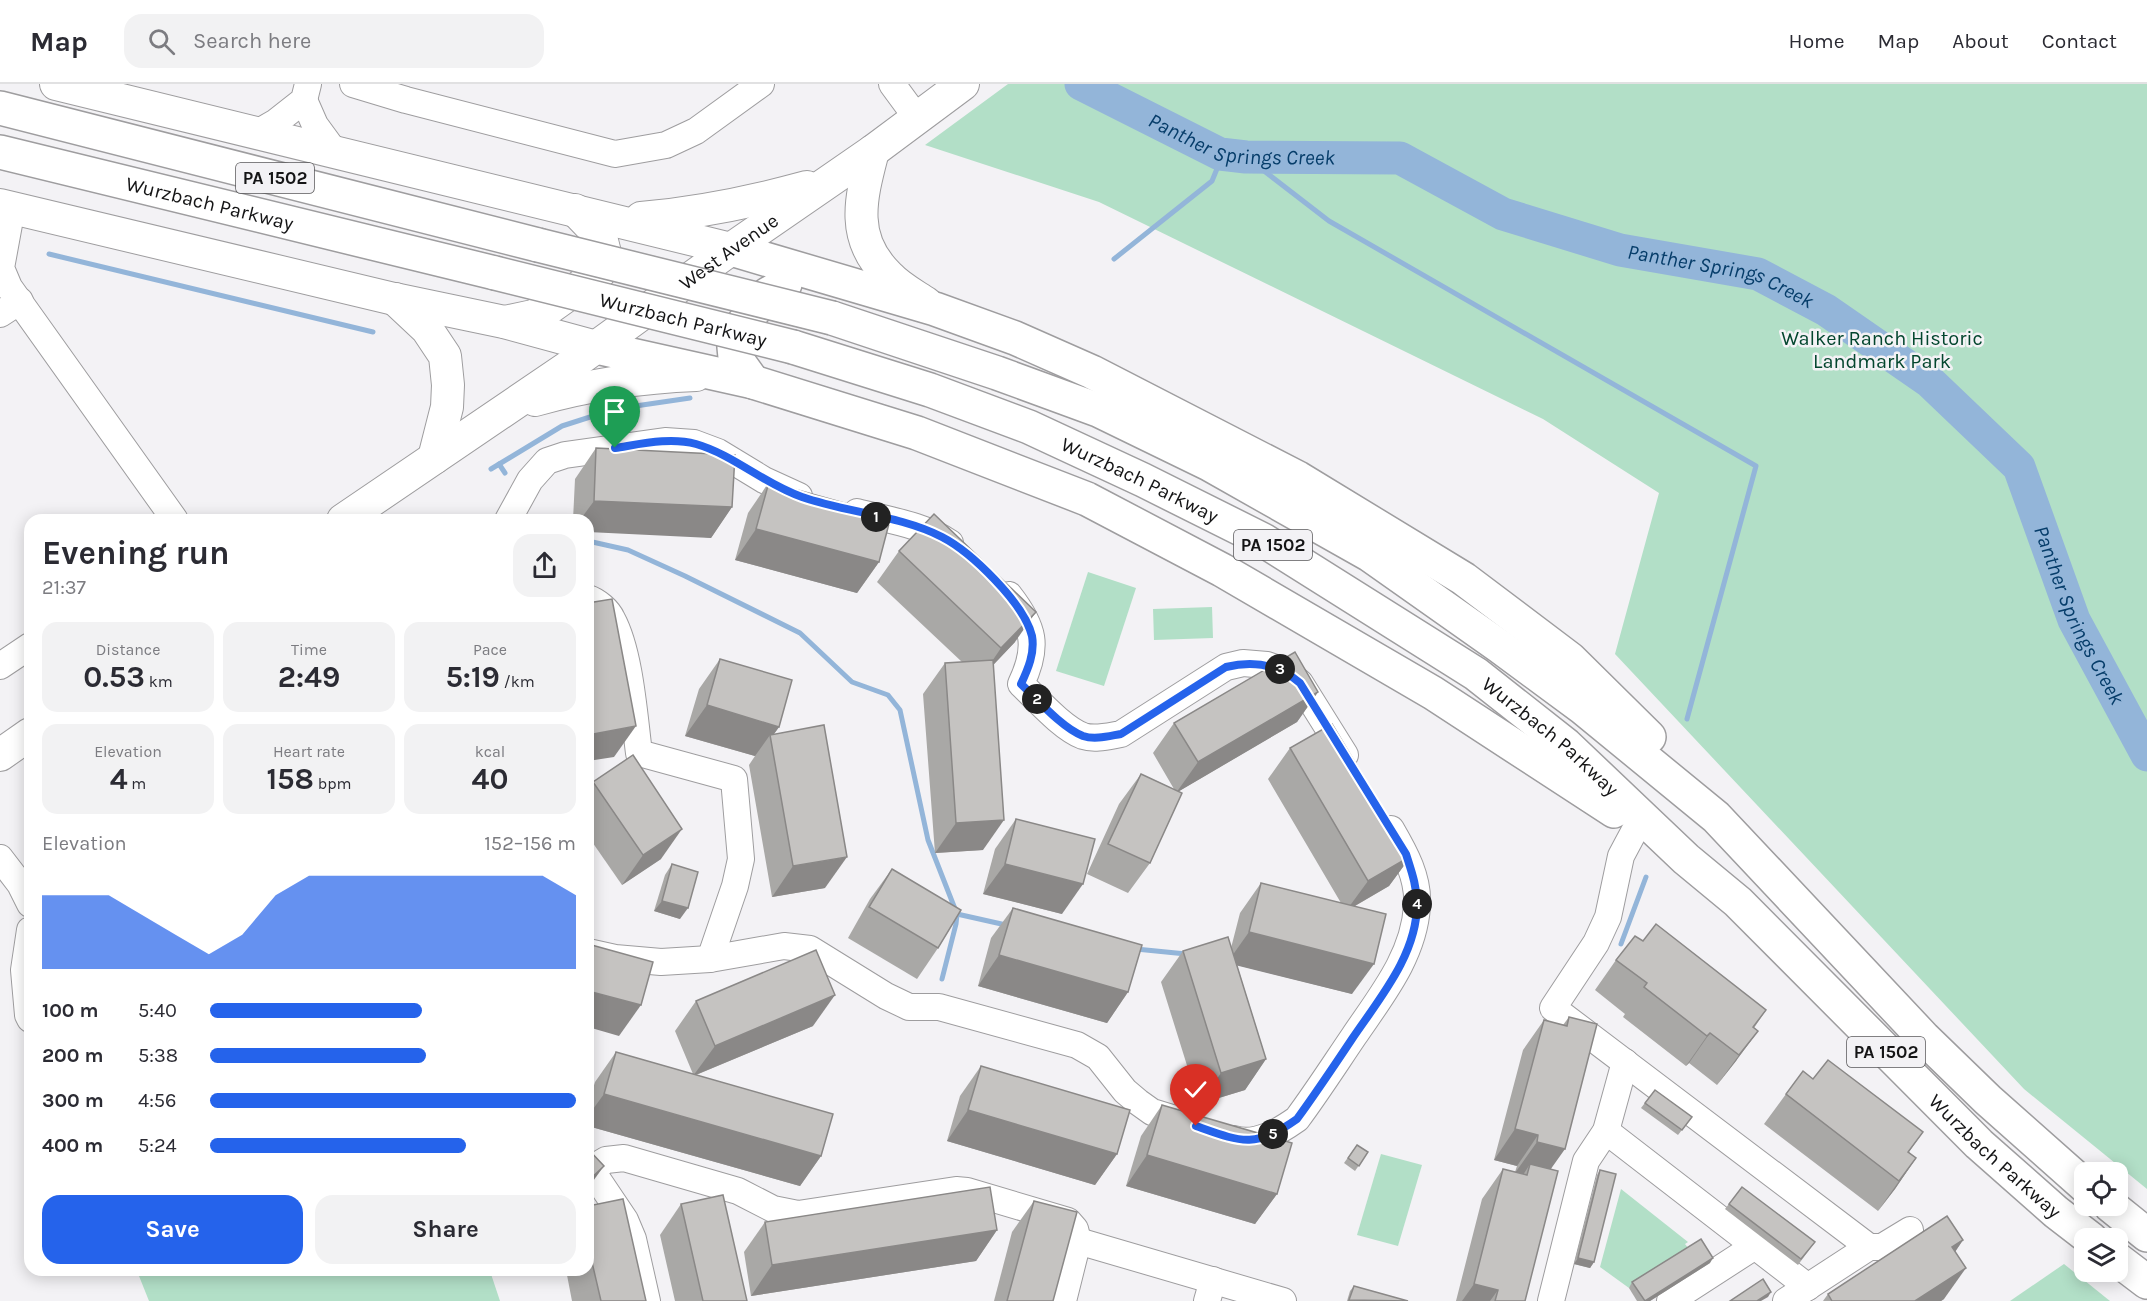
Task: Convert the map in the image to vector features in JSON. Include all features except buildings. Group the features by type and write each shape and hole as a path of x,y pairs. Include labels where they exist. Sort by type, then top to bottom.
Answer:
{"highway":[{"name":"Wurzbach Parkway","path":"4,108 832,318 997,373 1098,410 1209,464 1370,555 1499,645 1583,708 1716,817 1924,1038 1988,1100 2074,1176"},
{"name":"Wurzbach Parkway","path":"0,152 793,347 930,390 1029,427 1143,480 1263,540 1476,674 1566,745 1686,859 1738,902 1979,1144 2077,1228"},
{"path":"0,165 75,171"},
{"path":"731,249 934,309 1015,338 1092,372 1298,478 1464,579 1570,659 1651,739 1716,817"},
{"path":"753,382 735,357 736,332 768,294 790,281 828,276"},
{"path":"596,347 753,382 917,433 1087,499 1222,570 1433,693 1686,859"},
{"path":"2123,1216 2147,1235"},
{"path":"2128,1268 2147,1282"}],"main road":[{"path":"56,84 731,249"},
{"name":"West Avenue","path":"352,514 596,347 731,249 873,151 963,84"},
{"path":"873,151 861,194 860,220 868,246 889,277 934,309"},
{"path":"616,220 686,214 762,199 828,182"},
{"path":"6,207 394,299 504,322 596,347"},
{"path":"504,322 533,316 548,309 600,272 605,253 601,237 575,210"},
{"path":"394,299 427,329 445,356 448,385 447,406 434,458"},
{"path":"511,406 580,387 652,376 719,374"},
{"path":"0,755 24,738"}],"lane":[{"path":"352,84 615,154 666,145 696,131 761,84"},
{"path":"892,84 917,118"},
{"path":"257,133 276,122 306,92 315,125 334,151"},
{"path":"6,207 1,268 9,287 10,308 170,514"},
{"path":"511,514 530,480 547,461 564,455 665,441 694,443 718,452 784,491 915,527 941,537 966,554"},
{"path":"995,582 1010,596 1026,618 1032,638 1031,663 1021,684 1057,719 1083,736 1102,738 1121,734 1226,667 1243,663 1267,665 1287,672 1300,683 1356,774"},
{"path":"594,601 611,617 622,643 639,753 734,779 741,859 735,886 710,959"},
{"path":"0,666 24,650"},
{"path":"594,953 615,958 662,962 710,959 784,946 810,950 886,996 909,1007 939,1007 1077,1045 1098,1057 1118,1100 1239,1141 1264,1138 1297,1119 1389,984 1404,958 1414,927 1417,904 1414,878 1406,854 1381,814"},
{"path":"1636,826 1617,868 1608,917 1600,934 1553,1008 1869,1247"},
{"path":"0,858 24,892"},
{"path":"1551,1301 1586,1161 1606,1131 1625,1062"},
{"path":"1606,1131 1808,1287"},
{"path":"594,1165 606,1160 624,1158 738,1191 773,1209 798,1214 956,1190 967,1191 1068,1221 1075,1230 1078,1240 1063,1301"},
{"path":"594,1173 625,1220 633,1239 647,1301"},
{"path":"1786,1301 1869,1247 1882,1247 1910,1230"},
{"path":"1078,1240 1210,1291 1283,1301"},
{"path":"1670,1301 1755,1246"}],"green space":[{"name":"Walker Ranch Historic Landmark Park","path":"1008,84 2147,84 2147,1189 2128,1174 2128,1162 2114,1162 2024,1089 1615,654 1659,493 1543,419 1099,202 925,145"},
{"path":"1088,572 1136,588 1104,686 1056,671"},
{"path":"1212,607 1213,638 1154,640 1153,609"},
{"path":"1381,1154 1422,1165 1398,1246 1357,1235"},
{"path":"1621,1189 1688,1242 1685,1244 1689,1249 1629,1288 1600,1267"},
{"path":"2064,1264 2074,1272 2074,1282 2086,1282 2110,1301 2010,1301"},
{"path":"139,1276 492,1276 500,1301 149,1301"}],"waterway":[{"name":"Panther Springs Creek","path":"1081,84 1220,154 1246,157 1400,158 1503,214 1620,250 1758,274 1826,310 1930,382 2019,467 2074,620 2147,755"},
{"path":"1114,259 1212,181 1223,154"},
{"path":"1246,157 1329,221 1756,466 1687,719"},
{"path":"49,254 373,332"},
{"path":"491,469 562,426 615,409 690,398"},
{"path":"499,464 505,473"},
{"path":"594,542 628,550 800,633 852,682 888,695 900,710 928,840 957,914 1006,925"},
{"path":"1621,944 1646,877"},
{"path":"942,979 957,914"},
{"path":"1136,949 1186,954"}],"route":[{"path":"615,448 665,441 694,443 718,452 784,491 915,527 941,537 966,554 1010,596 1026,618 1032,638 1031,663 1021,684 1057,719 1083,736 1102,738 1121,734 1226,667 1243,663 1267,665 1287,672 1300,683 1406,854 1414,878 1417,904 1414,927 1404,958 1389,984 1297,1119 1264,1138 1239,1141 1196,1126"}]}
